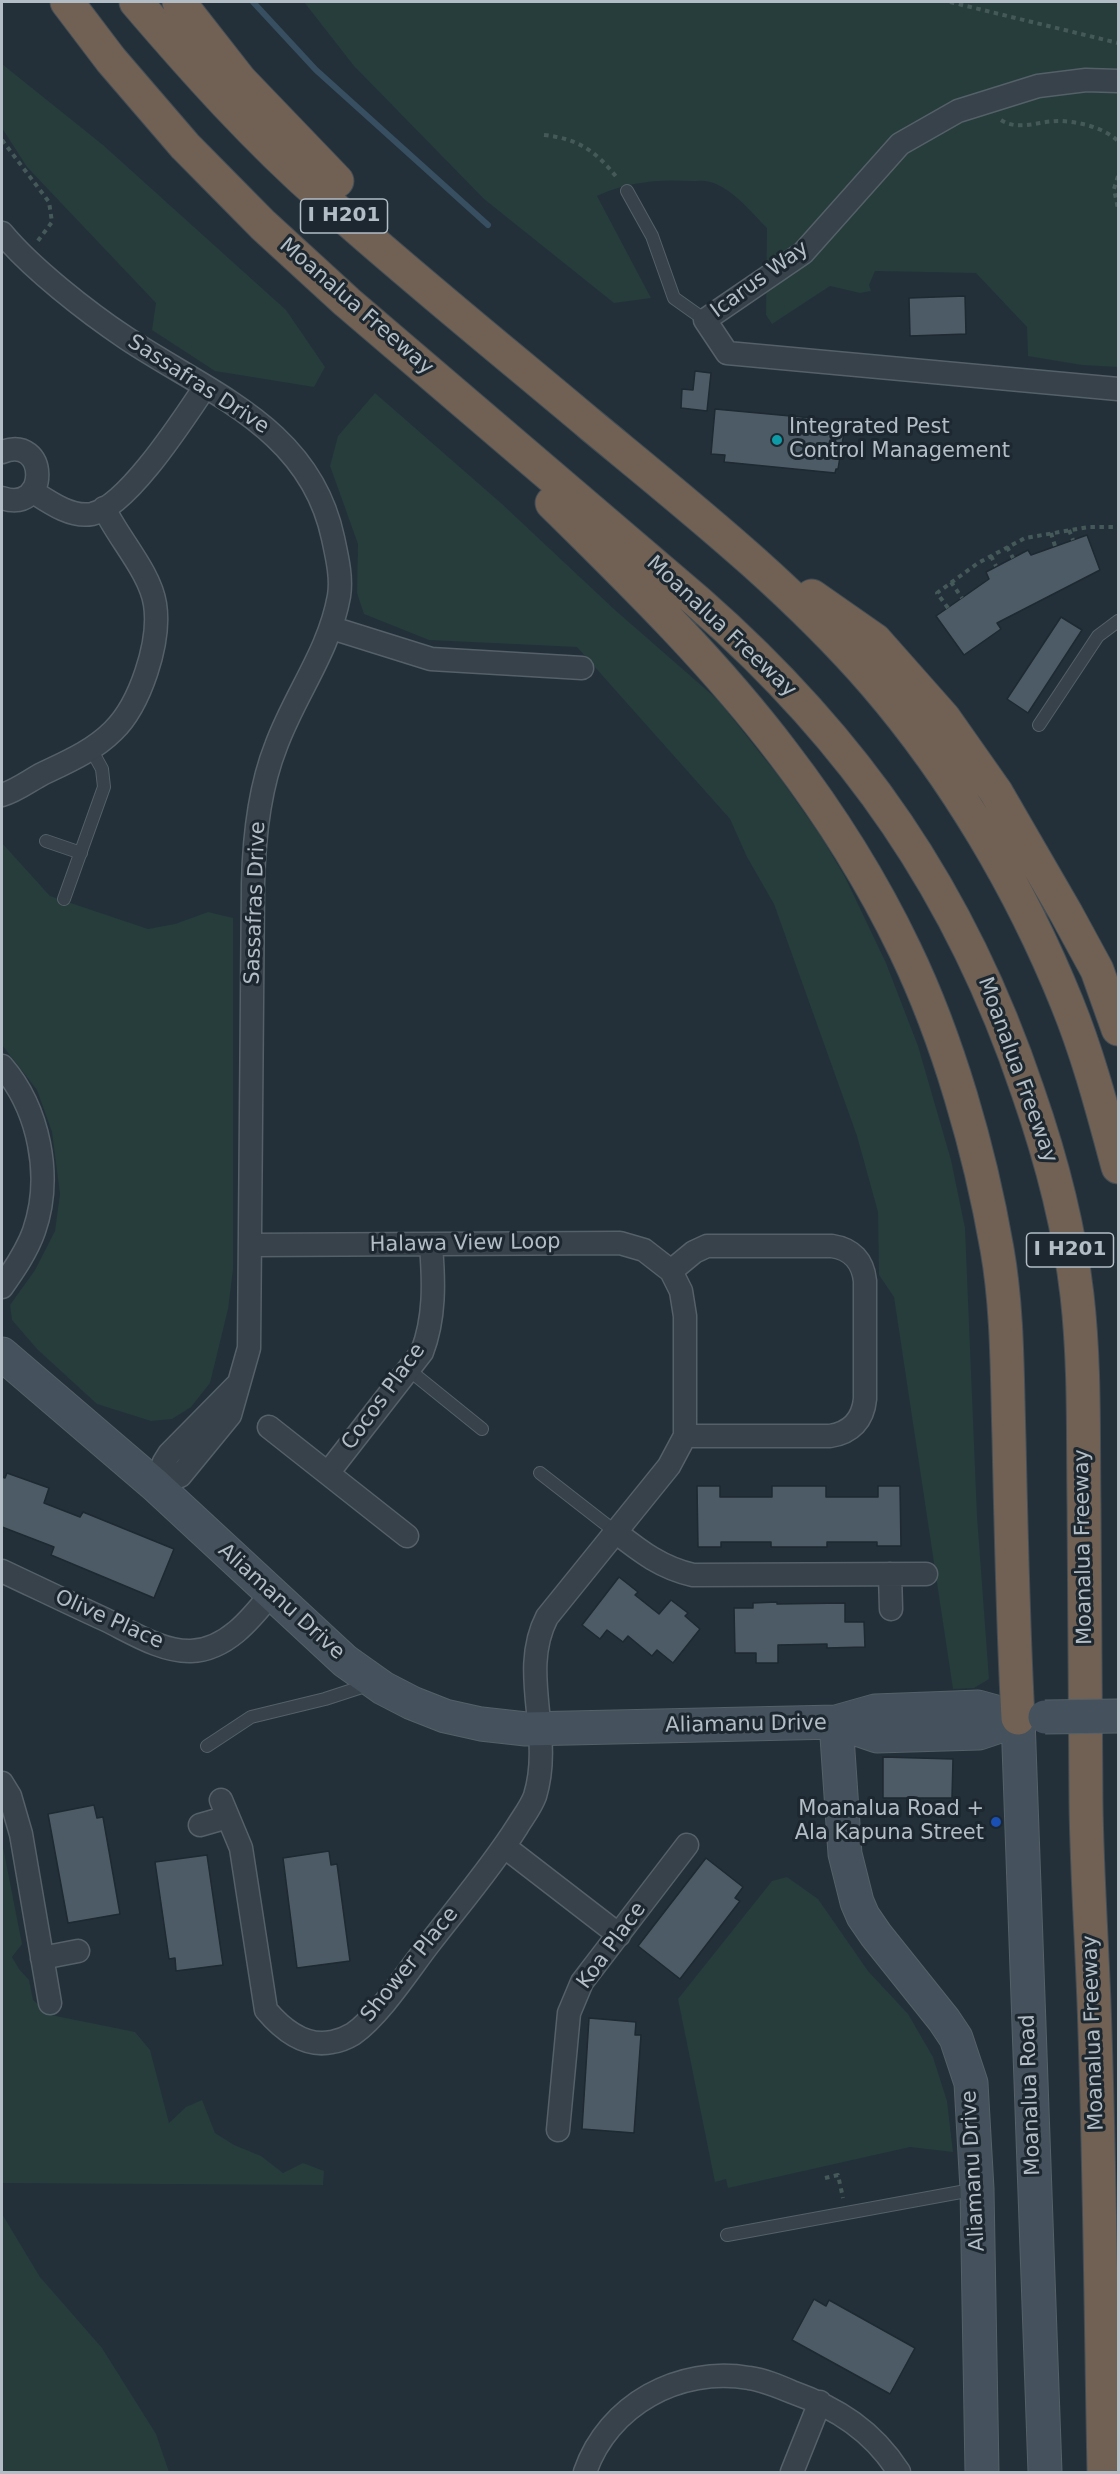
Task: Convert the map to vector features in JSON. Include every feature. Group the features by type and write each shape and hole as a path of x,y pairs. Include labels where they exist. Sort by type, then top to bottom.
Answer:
{"highway":[{"name":"Moanalua Freeway","path":"67,2 111,60 185,146 263,225 347,302 746,644 826,728 867,780 908,839 967,940 995,1001 1017,1059 1056,1181 1069,1242 1077,1298 1083,1416 1086,1812 1095,2035 1104,2472"},
{"name":"I H201","path":"136,2 177,51 247,126 323,199 717,530 820,624 875,684 952,786 1011,886 1067,1003 1088,1061 1119,1167"},
{"path":"179,2 240,80 307,152 573,410"},
{"path":"347,302 651,601 729,687 783,752 824,810 870,886 905,951 938,1032 965,1114 997,1250 1031,1718"},
{"path":"717,530 875,640 944,718 996,792 1066,912 1097,970 1119,1029"}],"street":[{"name":"Icarus Way","path":"1119,81 1086,80 1038,86 958,111 900,144 803,253 705,320 728,353 1119,389"},
{"name":"Sassafras Drive","path":"9,245 124,337 205,387 277,436 306,471 326,511 340,572 339,593 332,628 275,747 256,829 253,884 249,1348 238,1384 169,1454 155,1485"},
{"path":"32,491 69,512 92,514 104,508 146,470 205,387"},
{"path":"2,452 14,449 22,451 34,461 38,477 32,491 19,500 2,498"},
{"path":"2,795 91,749 114,730 131,705 148,666 157,635 155,603 143,572 115,530 104,508"},
{"path":"332,628 431,659 582,668"},
{"path":"2,1065 26,1102 38,1132 41,1170 41,1202 34,1231 22,1257 2,1287"},
{"name":"Halawa View Loop","path":"251,1245 431,1246 620,1243 644,1250 671,1271 681,1291 685,1316 685,1436 669,1466 547,1617 540,1631 534,1660 541,1730"},
{"name":"Cocos Place","path":"328,1473 422,1352 433,1308 431,1246"},
{"path":"671,1271 694,1252 707,1246 832,1246 841,1248 857,1258 862,1265 865,1281 866,1399 862,1414 853,1427 846,1432 830,1436 685,1436"},
{"name":"Aliamanu Drive","path":"2,1354 155,1485 345,1661 375,1682 412,1703 445,1716 481,1724 541,1730 836,1722 840,1804 850,1882 863,1916 925,1994 956,2038 971,2083 978,2189 982,2472"},
{"name":"Cocos Place","path":"269,1427 407,1536"},
{"path":"617,1533 657,1563 677,1572 693,1575 926,1574"},
{"name":"Olive Place","path":"2,1571 143,1638 170,1649 193,1651 219,1643 233,1635 255,1614 271,1594"},
{"path":"890,1574 891,1610"},
{"path":"836,1722 877,1736 979,1733 1031,1718 1119,1716"},
{"name":"Moanalua Road","path":"1031,1718 1045,2472"},
{"name":"Shower Place","path":"200,1825 224,1809 241,1848 266,2010 281,2028 295,2036 313,2041 331,2042 352,2034 380,2007 505,1847 534,1798 539,1776 541,1730"},
{"path":"2,1783 10,1796 21,1834 50,2003"},
{"name":"Koa Place","path":"558,2130 569,2013 582,1982 687,1845"},
{"path":"505,1847 619,1935"},
{"path":"42,1958 78,1951"},
{"path":"585,2472 595,2448 608,2430 640,2401 681,2381 708,2376 748,2378 820,2402 863,2429 877,2442 899,2472"},
{"path":"792,2472 820,2402"}],"lane":[{"path":"627,191 652,236 674,298 705,320"},
{"path":"1039,725 1098,636 1119,621"},
{"path":"64,899 104,787 102,769 91,749"},
{"path":"46,841 81,853"},
{"path":"409,1370 482,1429"},
{"path":"540,1473 617,1533"},
{"path":"207,1746 251,1717 325,1699 375,1682"},
{"path":"727,2235 978,2189"}],"path":[{"path":"950,2 1119,43"},
{"path":"989,102 998,117 1005,123 1020,126 1060,121 1080,123 1109,133 1119,141"},
{"path":"544,135 561,137 582,144 608,166 627,191"},
{"path":"2,140 49,202 52,213 52,222 46,231 9,245"},
{"path":"1119,176 1113,189 1119,209"},
{"path":"948,608 937,593 991,556 1026,538 1069,530 1119,527"},
{"path":"1069,530 1073,540"},
{"path":"1051,533 1055,546"},
{"path":"1007,547 1013,558"},
{"path":"991,556 996,566"},
{"path":"951,582 962,598"},
{"path":"825,2178 838,2175 843,2197"}],"green space":[{"path":"304,2 1118,2 1118,367 1082,365 1028,356 1027,327 976,273 875,271 869,285 871,291 860,293 830,286 772,324 766,315 767,228 726,189 705,181 643,182 620,187 597,196 651,298 614,303 484,199 354,66"},
{"path":"2,64 103,145 286,310 325,367 314,387 215,371 152,330 156,303 27,167 2,128"},
{"path":"375,393 502,504 615,610 718,700 780,778 820,835 845,877 886,963 918,1046 951,1160 965,1228 977,1516 989,1679 974,1688 953,1689 894,1297 879,1275 878,1212 857,1136 774,904 747,857 730,819 577,647 429,640 364,614 357,593 358,544 330,466 338,436"},
{"path":"2,843 50,896 148,929 175,924 208,912 233,918 233,1269 228,1309 210,1383 191,1407 172,1419 151,1421 97,1404 37,1349 12,1320 10,1305 35,1270 55,1231 60,1194 52,1132 37,1090 2,1045"},
{"path":"2,1842 22,1944 12,1957 29,1980 33,2000 51,2015 135,2032 150,2050 169,2123 186,2107 202,2100 215,2133 234,2145 261,2156 283,2173 303,2163 324,2171 323,2185 2,2183"},
{"path":"787,1877 818,1899 868,1971 908,2014 933,2057 947,2101 953,2152 910,2147 728,2188 726,2179 715,2182 678,1999 772,1881"},
{"path":"2,2214 40,2277 102,2348 156,2434 169,2472 2,2472"}],"building":[{"path":"965,296 966,334 910,336 909,298"},
{"path":"695,371 711,373 707,411 681,408 682,389 693,390"},
{"name":"Integrated Pest Control Management","path":"715,409 823,419 823,424 845,426 838,469 835,473 724,462 725,455 711,454"},
{"path":"1087,535 1100,570 997,623 1001,629 964,655 936,616 989,579 986,572 1028,550 1031,555"},
{"path":"1061,617 1082,630 1028,713 1007,699"},
{"path":"7,1473 49,1488 44,1503 80,1517 83,1512 174,1549 154,1598 51,1555 54,1547 2,1527 2,1477 5,1478"},
{"path":"697,1486 720,1486 720,1497 772,1497 772,1486 826,1486 826,1497 878,1497 878,1486 900,1486 901,1546 877,1546 877,1542 827,1542 827,1547 771,1547 771,1542 721,1542 721,1547 698,1547"},
{"path":"619,1577 638,1592 635,1595 659,1614 671,1600 688,1613 685,1616 700,1629 673,1663 657,1650 652,1656 628,1636 623,1642 607,1630 600,1639 582,1625"},
{"path":"777,1602 777,1604 845,1603 845,1622 864,1622 865,1647 827,1648 827,1644 778,1645 778,1663 756,1663 756,1653 735,1653 734,1608 753,1608 753,1603"},
{"path":"883,1757 953,1759 952,1798 883,1798"},
{"path":"94,1805 97,1818 103,1817 120,1914 68,1923 48,1814"},
{"path":"329,1851 331,1865 337,1864 350,1961 297,1968 283,1858"},
{"path":"207,1855 223,1965 176,1971 175,1958 169,1959 155,1862"},
{"path":"706,1858 743,1887 735,1898 740,1901 680,1979 638,1946"},
{"path":"589,2018 636,2022 635,2035 641,2035 634,2133 582,2129"},
{"path":"814,2299 826,2306 829,2300 915,2348 890,2394 792,2340"}],"waterway":[{"path":"253,2 316,70 488,225"}],"place":[{"name":"Integrated Pest Control Management","path":"777,440"},
{"name":"Moanalua Road + Ala Kapuna Street","path":"996,1822"}]}
